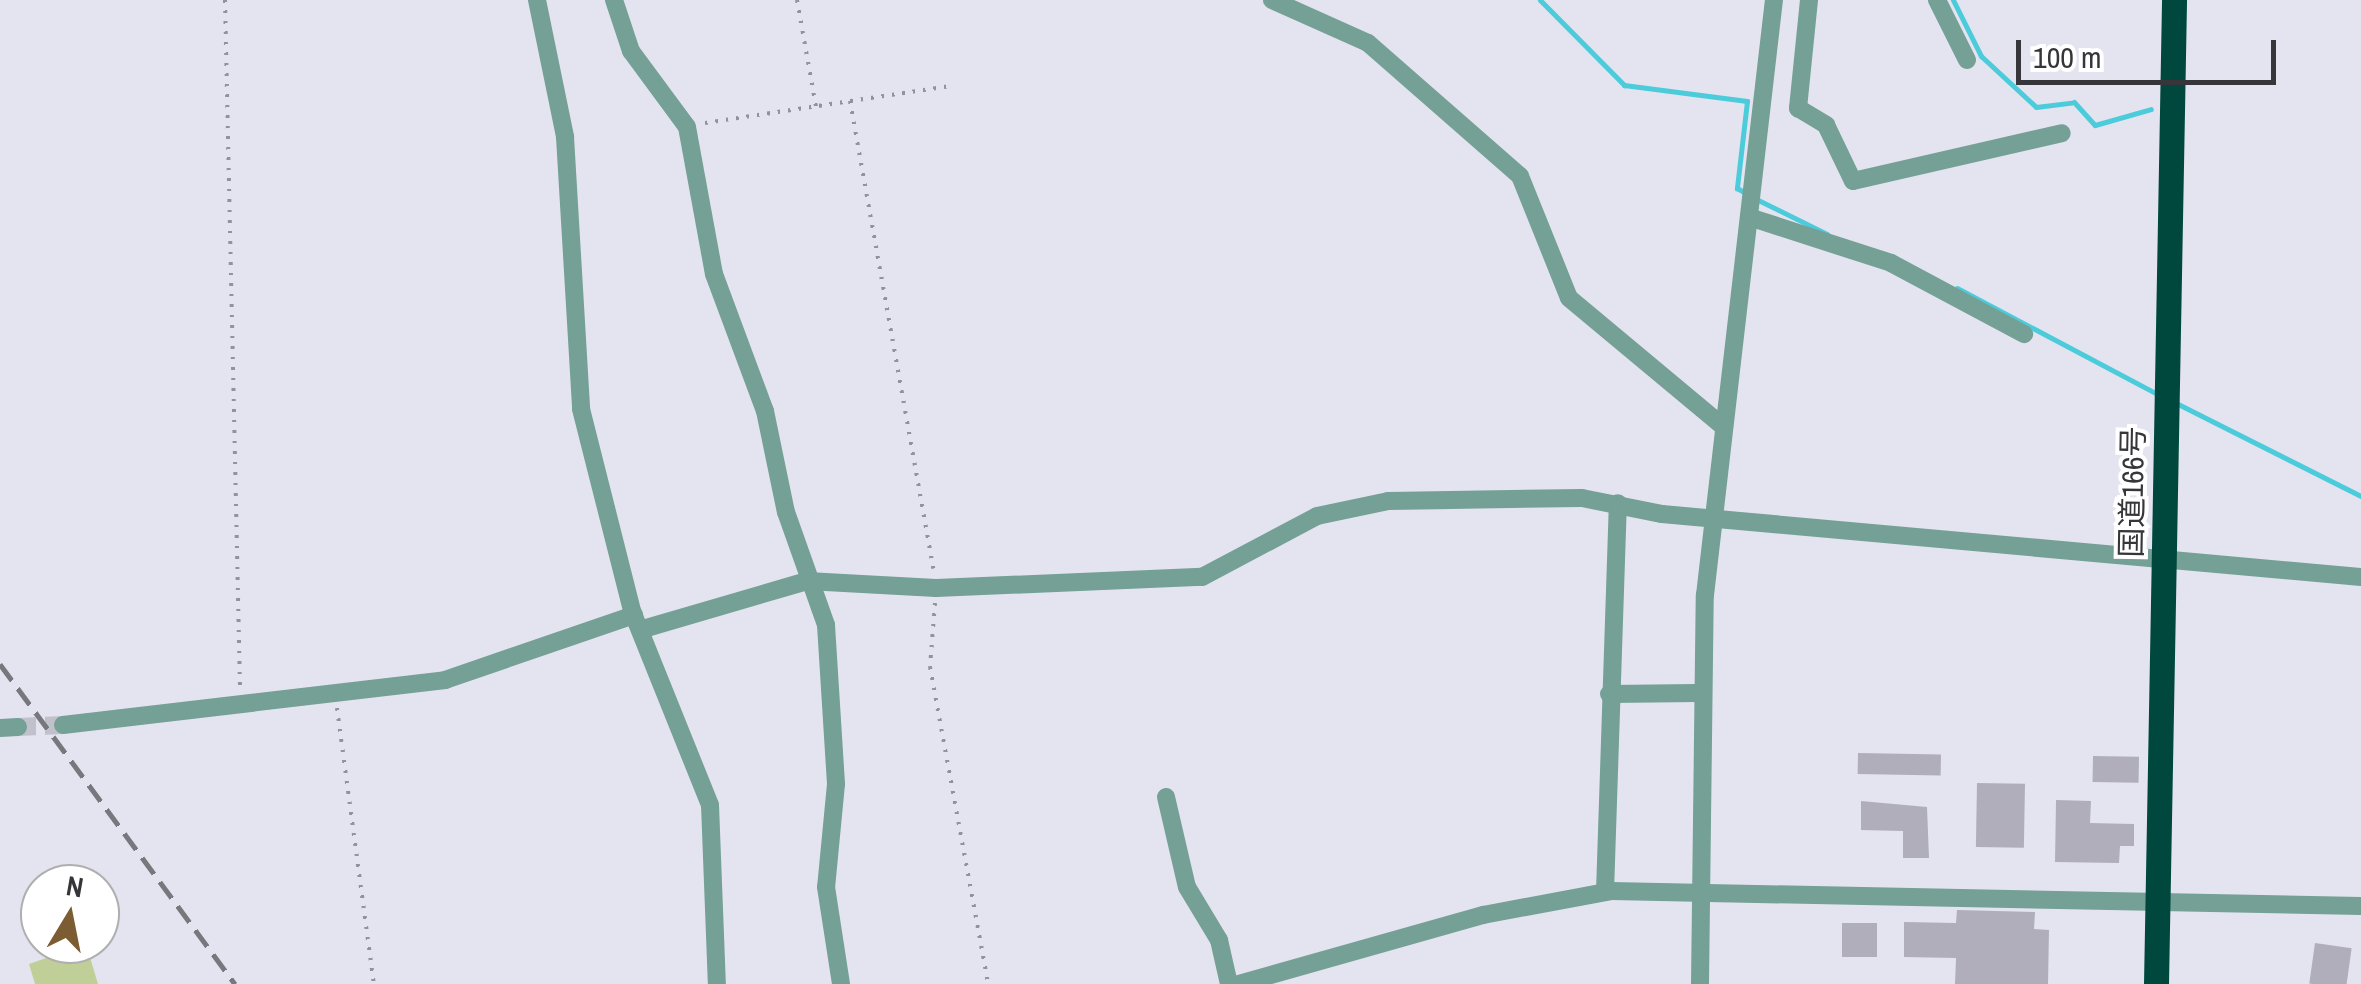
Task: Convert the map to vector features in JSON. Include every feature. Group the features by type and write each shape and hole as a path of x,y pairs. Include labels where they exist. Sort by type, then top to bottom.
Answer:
{"highway":[{"name":"国道166号","path":"2156,984 2174,0"}],"street":[{"path":"538,0 565,137 581,409 638,622 714,820 717,984"},
{"path":"614,0 632,52 688,127 714,274 766,411 807,581 826,625 836,784 826,886 842,984"},
{"path":"1272,0 1368,44 1520,176 1569,298 1724,427"},
{"path":"1700,984 1696,893 1698,693 1714,518 1774,0"},
{"path":"1809,0 1798,108 1826,126 1853,181 2062,133"},
{"path":"1938,0 1967,60"},
{"path":"1750,213 1890,263 2024,334"},
{"path":"64,725 444,680 638,622 807,581 936,593 1202,576 1317,516 1388,501 1618,503 1714,518 2361,577"},
{"path":"1605,892 1618,503"},
{"path":"1609,694 1698,693"},
{"path":"1166,797 1187,887 1219,940 1229,984"},
{"path":"1239,984 1483,915 1605,892 2158,899 2361,906"}],"path":[{"path":"224,0 240,702"},
{"path":"797,0 816,107"},
{"path":"688,127 950,86"},
{"path":"850,101 936,593 930,667 988,984"},
{"path":"334,693 374,984"}],"green space":[{"path":"29,964 92,964 98,984 35,984"}],"building":[{"path":"1858,753 1941,754 1941,775 1858,774"},
{"path":"2093,756 2139,757 2139,783 2093,782"},
{"path":"1977,783 2025,784 2024,848 1976,847"},
{"path":"2056,800 2091,801 2090,823 2134,824 2134,846 2120,846 2119,863 2055,862"},
{"path":"1861,801 1927,807 1929,858 1903,858 1903,831 1861,830"},
{"path":"1957,910 2035,912 2034,929 2049,930 2048,984 1955,984 1956,958 1904,957 1904,922 1956,923"},
{"path":"1842,923 1877,923 1877,957 1842,957"},
{"path":"2315,943 2352,948 2347,984 2309,984"}],"waterway":[{"path":"1540,0 1624,85 1747,101 1737,188 1747,194"},
{"path":"1953,0 1981,56 2036,107 2074,102 2095,125 2151,109"},
{"path":"1756,199 1827,234"},
{"path":"1957,288 2159,395"},
{"path":"2174,402 2361,496"}],"tunnel":[{"path":"18,727 63,725"}],"railway":[{"path":"0,664 235,984"}]}
